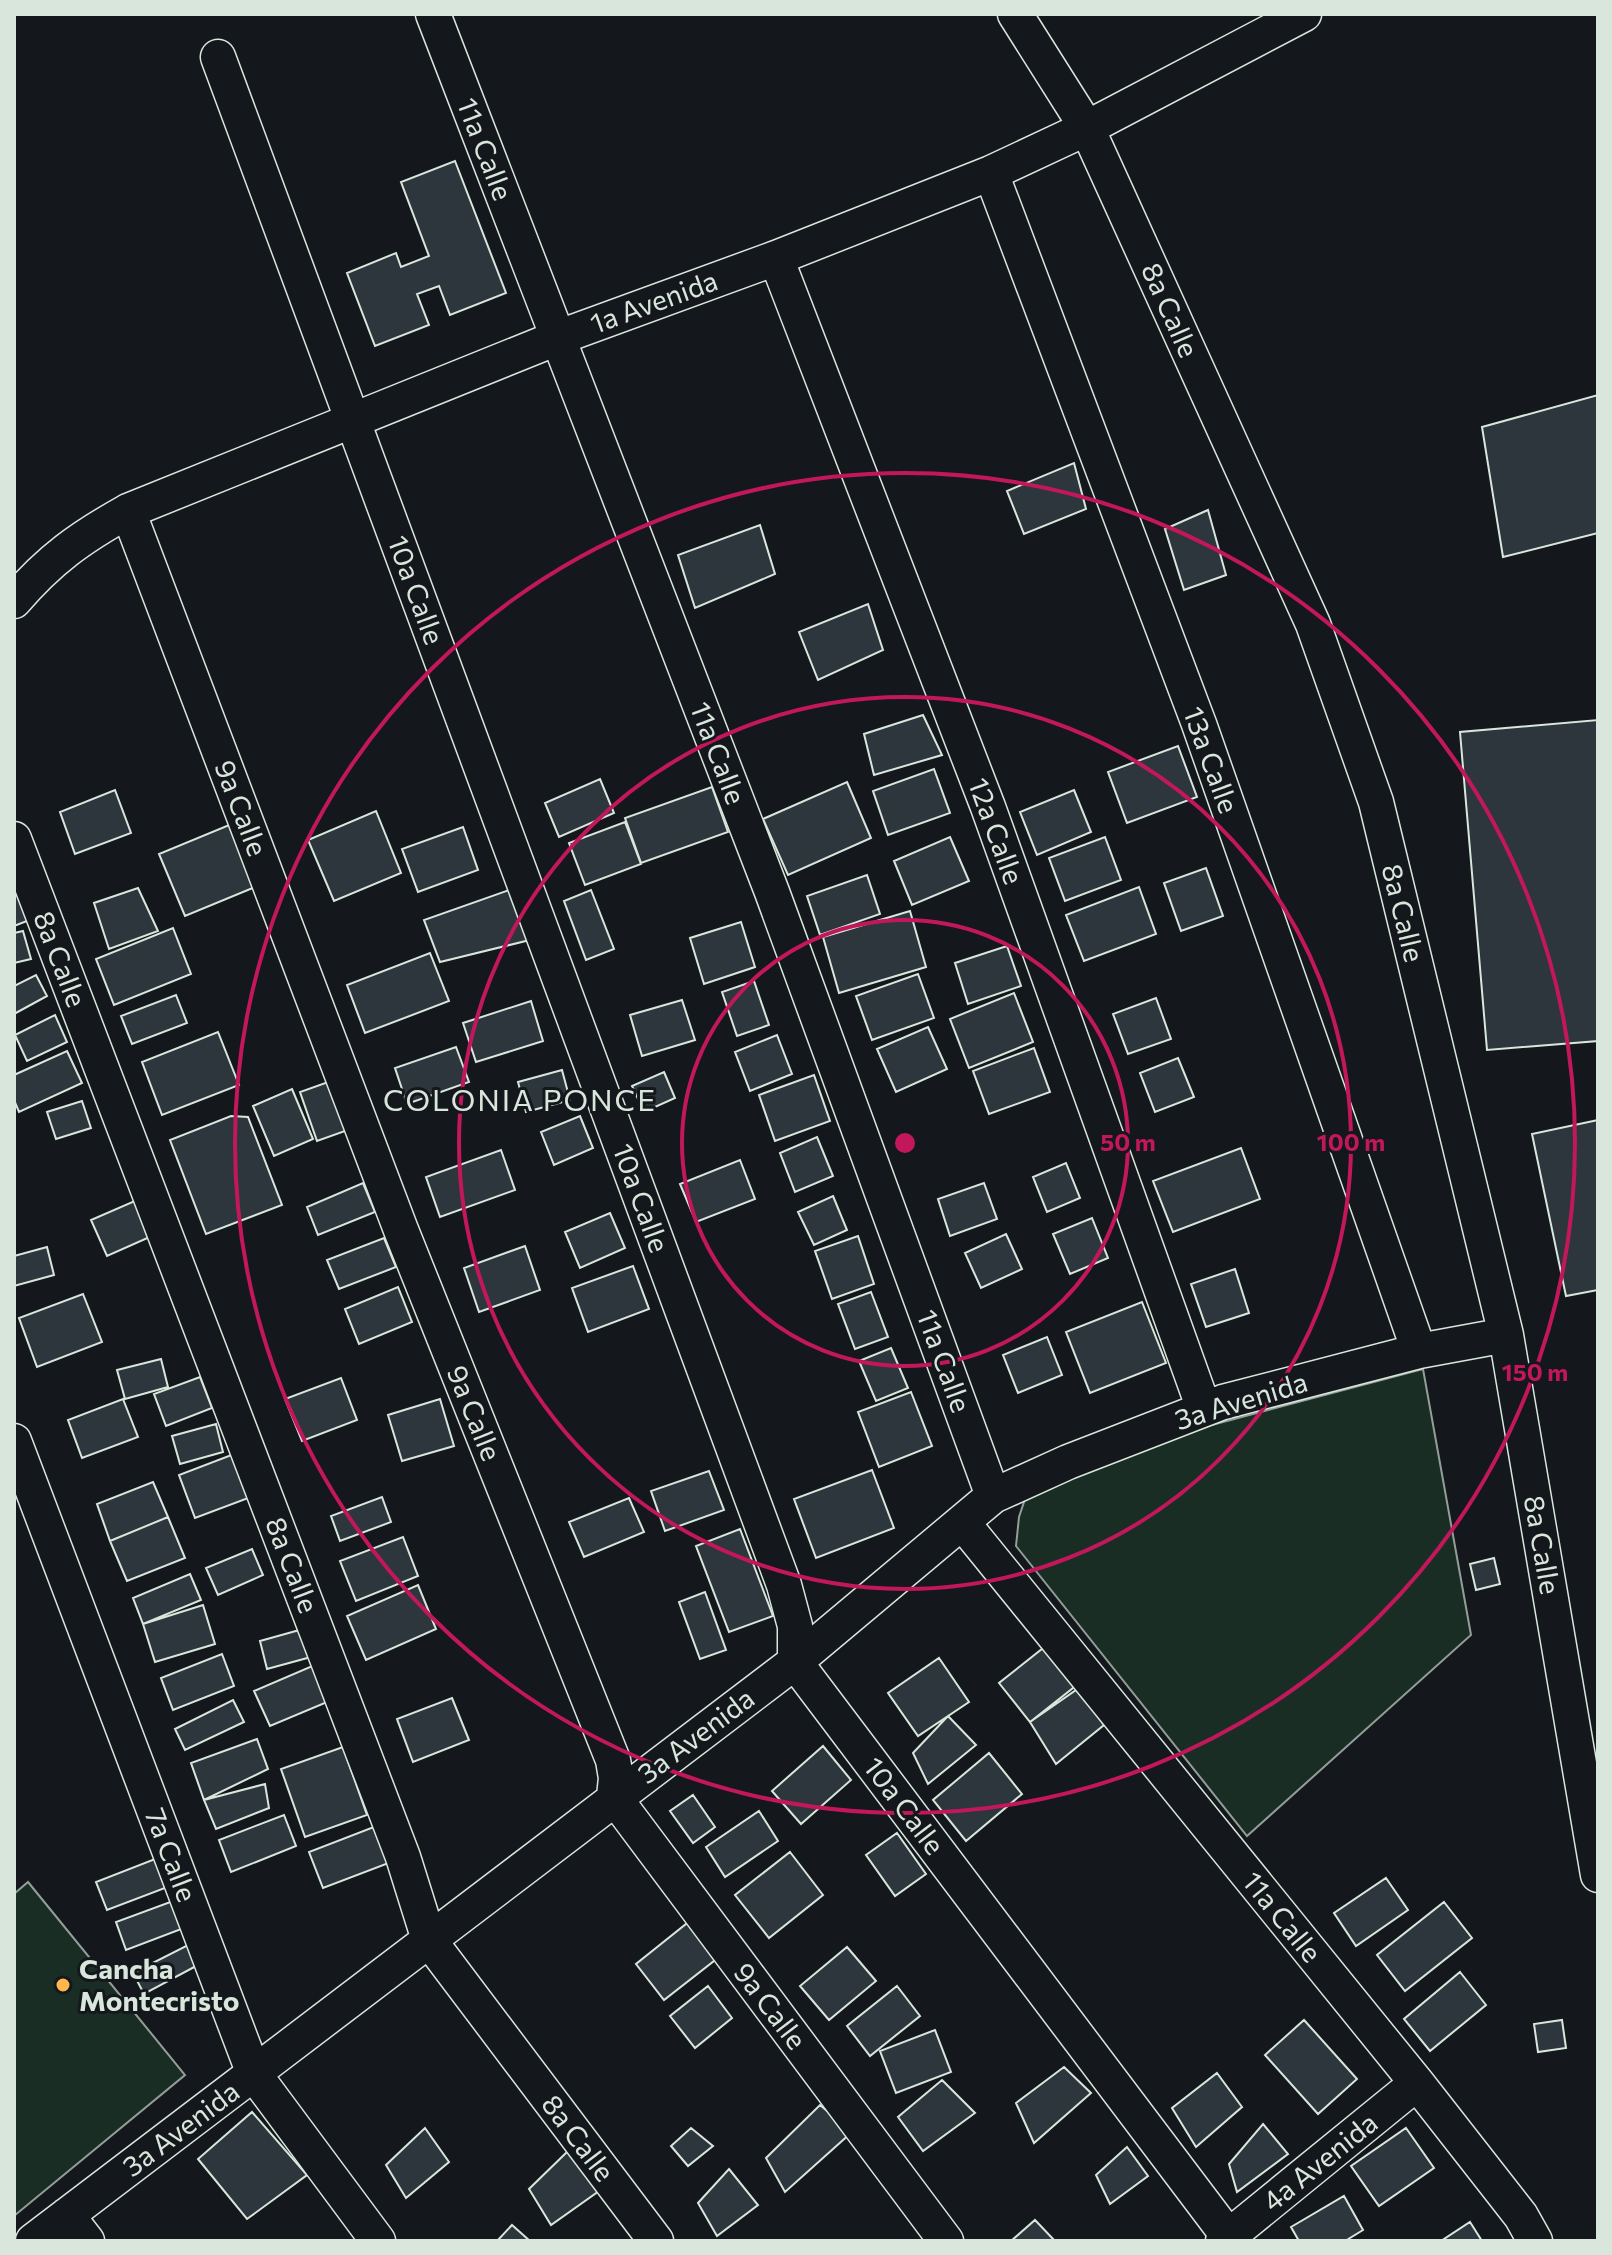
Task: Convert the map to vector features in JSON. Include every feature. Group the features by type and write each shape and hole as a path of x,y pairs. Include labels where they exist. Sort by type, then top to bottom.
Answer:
{"street":[{"name":"11a Calle","path":"433,14 772,892 993,1496"},
{"name":"8a Calle","path":"1015,14 1087,128 1313,624 1376,802 1506,1335 1598,1875"},
{"name":"1a Avenida","path":"14,601 51,561 77,540 128,511 557,338 776,258 991,173 1087,128 1304,14"},
{"name":"10a Calle","path":"218,57 784,1585 795,1626 795,1662 1228,2240"},
{"name":"13a Calle","path":"991,173 1199,724 1419,1351"},
{"name":"12a Calle","path":"776,258 988,807 1204,1409"},
{"name":"9a Calle","path":"128,511 395,1216 613,1760 616,1778 614,1797 946,2241"},
{"name":"8a Calle","path":"14,839 403,1857 429,1940 656,2241"},
{"name":"3a Avenida","path":"33,2241 77,2228 254,2074 795,1662 993,1496 1068,1462 1204,1409 1419,1351 1506,1335"},
{"name":"7a Calle","path":"14,1441 254,2074 378,2241"},
{"name":"11a Calle","path":"962,1522 1417,2083 1521,2216 1535,2241"},
{"name":"4a Avenida","path":"1228,2240 1417,2083"}],"green space":[{"path":"1423,1369 1471,1635 1247,1836 1016,1546 1019,1517 1027,1493 1208,1426"},
{"name":"Cancha Montecristo","path":"28,1882 185,2075 14,2216 14,1894"}],"building":[{"path":"455,161 506,293 450,315 439,286 417,294 429,325 375,346 347,273 396,253 401,267 429,256 401,182"},
{"path":"1598,395 1598,533 1503,557 1482,427"},
{"path":"1074,463 1086,509 1024,534 1007,491"},
{"path":"1208,510 1226,575 1184,590 1165,529"},
{"path":"760,525 775,574 695,608 678,555"},
{"path":"868,604 883,650 818,680 799,632"},
{"path":"923,715 942,755 874,775 864,734"},
{"path":"1598,720 1598,1041 1487,1050 1460,732"},
{"path":"1178,746 1197,797 1127,823 1108,772"},
{"path":"934,769 950,813 888,835 873,791"},
{"path":"600,779 614,813 559,837 545,803"},
{"path":"847,782 871,838 788,875 763,819"},
{"path":"712,787 728,832 641,863 625,818"},
{"path":"115,790 131,833 75,854 60,812"},
{"path":"1074,790 1091,832 1037,855 1020,812"},
{"path":"376,811 401,873 334,901 308,840"},
{"path":"625,822 641,864 585,885 569,843"},
{"path":"234,823 260,885 185,916 159,854"},
{"path":"463,827 478,870 418,892 402,849"},
{"path":"950,837 969,881 912,905 894,861"},
{"path":"1105,837 1121,880 1065,901 1049,858"},
{"path":"1206,868 1223,916 1181,931 1164,883"},
{"path":"867,875 880,914 820,935 807,896"},
{"path":"14,885 27,921 14,926"},
{"path":"518,887 534,939 440,962 424,920"},
{"path":"1139,887 1156,934 1084,961 1066,915"},
{"path":"138,888 158,931 109,949 94,903"},
{"path":"591,890 614,949 586,960 564,901"},
{"path":"910,911 926,967 839,993 823,937"},
{"path":"741,922 755,967 704,984 690,938"},
{"path":"173,928 191,974 114,1005 96,959"},
{"path":"23,931 31,959 14,963 14,933"},
{"path":"1007,946 1021,986 968,1004 955,963"},
{"path":"430,953 449,1001 365,1033 347,985"},
{"path":"918,974 934,1018 872,1040 856,996"},
{"path":"36,975 47,996 14,1014 14,986"},
{"path":"754,981 769,1025 737,1036 722,992"},
{"path":"1014,993 1033,1042 969,1068 950,1019"},
{"path":"176,995 187,1023 132,1044 121,1016"},
{"path":"1156,998 1171,1039 1128,1054 1113,1014"},
{"path":"682,1000 695,1040 642,1056 630,1015"},
{"path":"531,1001 543,1041 476,1062 463,1023"},
{"path":"55,1015 67,1042 27,1061 15,1035"},
{"path":"928,1027 947,1069 896,1092 877,1049"},
{"path":"218,1032 239,1085 162,1115 142,1062"},
{"path":"777,1035 792,1074 750,1091 735,1052"},
{"path":"456,1047 469,1082 407,1104 395,1068"},
{"path":"1034,1048 1050,1092 989,1114 973,1071"},
{"path":"67,1051 82,1083 19,1112 14,1100 14,1075"},
{"path":"1178,1058 1194,1097 1155,1112 1140,1073"},
{"path":"562,1070 570,1100 526,1112 518,1082"},
{"path":"664,1072 675,1098 644,1112 632,1086"},
{"path":"814,1075 830,1121 775,1141 759,1095"},
{"path":"331,1081 348,1130 317,1141 300,1092"},
{"path":"292,1089 313,1139 274,1156 253,1106"},
{"path":"82,1101 91,1128 56,1139 47,1112"},
{"path":"231,1116 248,1117 282,1205 206,1234 170,1140"},
{"path":"580,1116 593,1148 554,1165 541,1132"},
{"path":"1598,1120 1598,1290 1566,1296 1532,1134"},
{"path":"817,1137 833,1176 795,1192 780,1153"},
{"path":"1241,1148 1260,1199 1173,1232 1153,1181"},
{"path":"501,1150 515,1190 440,1217 426,1177"},
{"path":"740,1160 755,1199 696,1222 680,1184"},
{"path":"1066,1163 1080,1198 1047,1212 1033,1177"},
{"path":"363,1183 375,1212 318,1235 307,1207"},
{"path":"984,1183 997,1219 950,1236 938,1199"},
{"path":"833,1196 847,1230 814,1245 798,1212"},
{"path":"137,1200 152,1236 107,1256 91,1220"},
{"path":"610,1213 625,1248 580,1268 565,1232"},
{"path":"1092,1218 1108,1258 1070,1274 1053,1234"},
{"path":"1006,1234 1022,1269 981,1288 965,1253"},
{"path":"858,1236 874,1284 832,1299 815,1251"},
{"path":"384,1238 396,1267 339,1289 327,1260"},
{"path":"525,1246 540,1290 479,1312 464,1268"},
{"path":"47,1247 54,1275 14,1286 14,1256"},
{"path":"633,1266 649,1309 588,1332 572,1288"},
{"path":"1235,1269 1249,1313 1206,1327 1191,1284"},
{"path":"398,1287 412,1322 359,1344 345,1309"},
{"path":"871,1292 888,1337 855,1349 838,1304"},
{"path":"83,1294 102,1342 37,1367 19,1318"},
{"path":"1142,1302 1166,1363 1090,1393 1066,1332"},
{"path":"1047,1337 1062,1375 1018,1393 1003,1355"},
{"path":"891,1348 908,1388 876,1401 859,1361"},
{"path":"161,1359 168,1387 125,1399 117,1370"},
{"path":"200,1377 212,1408 166,1426 154,1394"},
{"path":"341,1378 357,1420 302,1441 285,1399"},
{"path":"911,1392 932,1446 879,1467 858,1412"},
{"path":"123,1399 138,1437 82,1458 68,1420"},
{"path":"440,1399 454,1446 402,1461 388,1415"},
{"path":"216,1424 223,1452 180,1464 172,1436"},
{"path":"234,1454 251,1497 195,1518 179,1475"},
{"path":"872,1470 894,1528 816,1558 794,1499"},
{"path":"709,1471 724,1510 665,1531 651,1491"},
{"path":"153,1482 168,1517 110,1541 97,1504"},
{"path":"382,1497 391,1522 340,1541 331,1516"},
{"path":"629,1498 644,1532 584,1557 569,1522"},
{"path":"168,1517 185,1558 127,1581 110,1541"},
{"path":"740,1529 773,1616 729,1632 696,1546"},
{"path":"403,1537 418,1576 356,1601 340,1561"},
{"path":"252,1549 263,1575 218,1595 206,1568"},
{"path":"1494,1558 1500,1584 1476,1590 1470,1564"},
{"path":"190,1574 201,1600 143,1624 133,1598"},
{"path":"418,1585 436,1629 366,1660 347,1616"},
{"path":"705,1592 726,1650 700,1659 679,1602"},
{"path":"203,1605 215,1644 155,1662 143,1624"},
{"path":"303,1629 311,1657 267,1669 260,1641"},
{"path":"1047,1645 1078,1684 1030,1722 999,1683"},
{"path":"222,1654 234,1686 173,1710 161,1678"},
{"path":"939,1658 969,1702 918,1736 888,1693"},
{"path":"317,1664 332,1700 270,1726 254,1691"},
{"path":"1079,1688 1104,1725 1056,1764 1030,1722"},
{"path":"452,1698 469,1740 413,1762 397,1719"},
{"path":"233,1700 244,1722 185,1750 175,1729"},
{"path":"948,1716 976,1745 928,1784 913,1753"},
{"path":"257,1739 268,1769 204,1800 191,1763"},
{"path":"823,1746 851,1780 801,1824 772,1791"},
{"path":"343,1747 367,1815 305,1837 281,1769"},
{"path":"989,1753 1022,1794 966,1841 933,1800"},
{"path":"265,1784 269,1808 216,1829 204,1800"},
{"path":"693,1795 715,1827 693,1843 670,1811"},
{"path":"759,1811 778,1841 725,1877 706,1847"},
{"path":"284,1815 296,1846 231,1872 219,1840"},
{"path":"379,1825 394,1861 323,1888 309,1852"},
{"path":"897,1833 926,1874 895,1896 866,1855"},
{"path":"790,1852 823,1895 769,1938 735,1895"},
{"path":"155,1859 165,1888 107,1910 96,1882"},
{"path":"1386,1878 1408,1910 1356,1946 1334,1913"},
{"path":"173,1901 184,1928 126,1950 116,1922"},
{"path":"1444,1902 1472,1938 1405,1991 1377,1955"},
{"path":"691,1920 719,1957 664,2000 636,1964"},
{"path":"188,1945 198,1965 144,1994 133,1973"},
{"path":"847,1947 876,1981 829,2020 800,1986"},
{"path":"1460,1972 1486,2005 1430,2051 1404,2019"},
{"path":"708,1986 732,2018 695,2048 670,2016"},
{"path":"897,1986 920,2016 870,2056 847,2026"},
{"path":"1304,2020 1357,2079 1318,2114 1265,2055"},
{"path":"1562,2020 1566,2048 1538,2052 1534,2024"},
{"path":"935,2030 951,2072 896,2093 880,2051"},
{"path":"1064,2067 1091,2093 1034,2143 1016,2103"},
{"path":"1217,2073 1242,2107 1196,2147 1172,2108"},
{"path":"942,2080 975,2113 923,2151 898,2117"},
{"path":"820,2105 852,2132 785,2192 766,2158"},
{"path":"252,2112 307,2175 247,2219 198,2159"},
{"path":"1263,2124 1288,2154 1237,2192 1229,2164"},
{"path":"425,2128 449,2162 406,2198 386,2165"},
{"path":"691,2128 713,2146 688,2166 671,2146"},
{"path":"1406,2128 1434,2168 1379,2206 1351,2166"},
{"path":"1127,2147 1148,2176 1110,2204 1096,2175"},
{"path":"569,2150 599,2191 551,2225 529,2189"},
{"path":"729,2169 758,2205 717,2236 698,2203"},
{"path":"1344,2196 1363,2230 1345,2241 1299,2241 1291,2227"},
{"path":"1035,2220 1055,2241 1011,2241"},
{"path":"1470,2222 1482,2241 1441,2241"},
{"path":"512,2225 530,2241 497,2241"}],"place":[{"name":"Cancha Montecristo","path":"63,1985"}],"district":[{"name":"COLONIA PONCE","path":"520,1101"}]}
